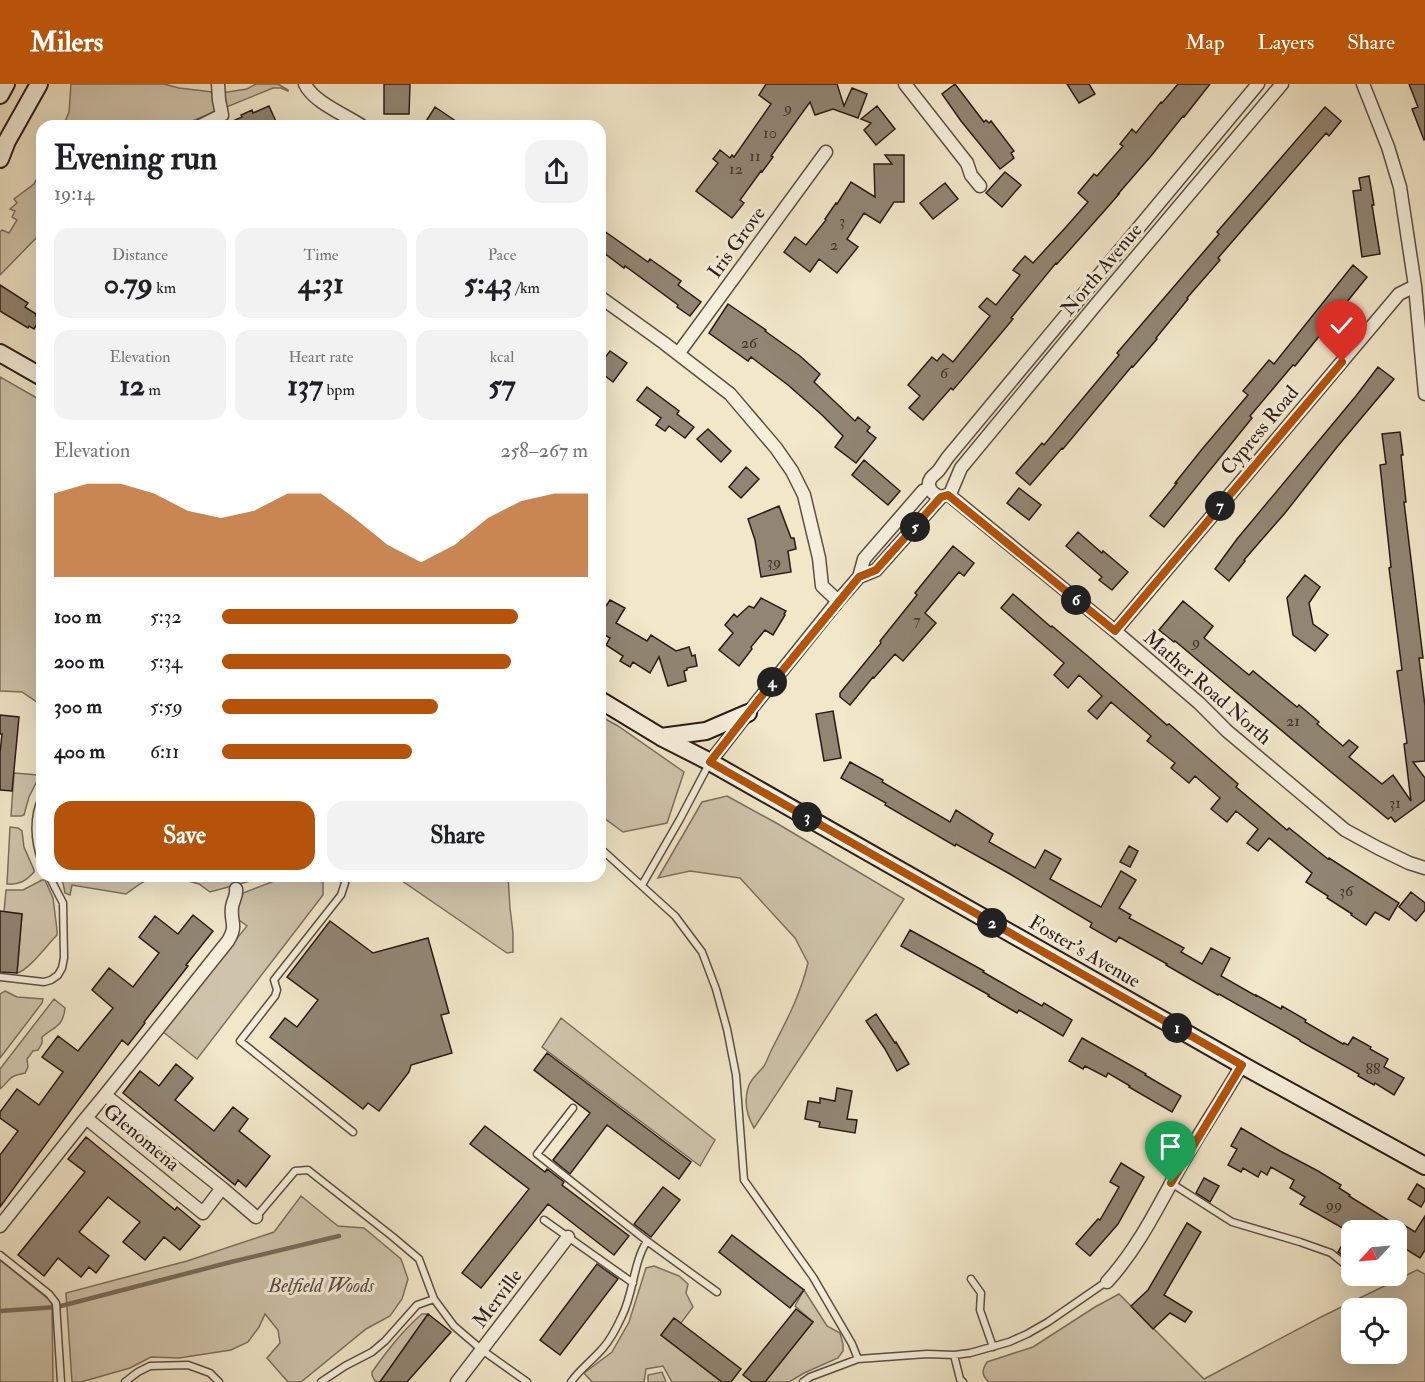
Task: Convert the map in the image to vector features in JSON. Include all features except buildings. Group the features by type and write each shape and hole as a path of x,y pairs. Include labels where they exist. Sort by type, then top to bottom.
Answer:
{"main road":[{"path":"0,95 6,84"},
{"path":"0,159 7,141 39,84"},
{"path":"0,353 36,374"},
{"name":"Foster's Avenue","path":"606,704 661,737 710,762 1242,1065 1425,1166"},
{"path":"661,737 706,731 748,713"}],"street":[{"path":"212,120 222,115 218,84"},
{"path":"305,84 307,89 320,100 350,120"},
{"path":"905,84 967,163 971,175 980,186"},
{"name":"North Avenue","path":"710,762 859,577 864,559 923,491 930,488 931,478 955,448 1258,84"},
{"name":"North Avenue","path":"859,577 876,570 953,490 961,468 1282,84"},
{"path":"1363,84 1388,147 1400,187 1414,286 1425,394"},
{"name":"Iris Grove","path":"678,354 826,152"},
{"name":"Cypress Road","path":"1115,631 1399,294 1414,286"},
{"path":"606,301 730,394 776,448 792,471 804,495 819,558 822,586 838,601"},
{"path":"937,473 948,474 954,483"},
{"path":"930,488 934,495 945,496"},
{"name":"Mather Road North","path":"945,496 1115,631 1199,703 1227,731 1345,830 1378,848 1425,868"},
{"path":"105,1095 228,941 233,931 232,907 237,895 236,889"},
{"path":"1107,1282 1135,1247 1242,1065"},
{"name":"Glenomena","path":"222,1188 203,1213 86,1118 105,1095 222,1188 256,1217"},
{"path":"0,1226 86,1118"},
{"name":"Merville","path":"457,1382 568,1237"}],"lane":[{"path":"642,885 710,762"},
{"path":"606,853 675,916 702,952 716,989 736,1074 744,1180 813,1277 852,1344 858,1359"},
{"path":"0,977 44,982 58,975 62,968 64,958 63,903 52,882"},
{"path":"345,882 341,895 274,980 277,990 275,996 240,1041 353,1132"},
{"path":"573,1108 537,1154 717,1292"},
{"path":"256,1217 295,1171 308,1170 419,1259 434,1299 454,1326 482,1350 527,1382"},
{"path":"1171,1183 1232,1222 1331,1253 1341,1261"},
{"path":"544,1220 633,1283"},
{"path":"571,1382 604,1347 622,1317 630,1299 641,1251 647,1240"},
{"path":"0,1255 49,1294 56,1303 61,1382"},
{"path":"971,1279 981,1293 980,1310 993,1347"},
{"path":"803,1382 810,1377 858,1359 927,1354 954,1355 1009,1342 1027,1335 1107,1282"},
{"path":"321,1382 372,1352 417,1305 434,1299"},
{"path":"954,1355 960,1379 963,1382"},
{"path":"125,1382 150,1366 188,1365 210,1373 219,1382"}],"green space":[{"path":"71,84 164,84 221,93 247,89 256,84 278,84 288,90 273,88 195,120 66,120 69,112"},
{"path":"36,180 36,238 0,275 0,232 2,230 9,233 17,220 12,217 15,211 10,209 17,203 14,199"},
{"path":"0,377 36,398 36,702 22,692 0,691"},
{"path":"606,719 684,772 667,823 623,832 606,819"},
{"path":"14,773 36,775 36,783 24,815 11,816"},
{"path":"727,796 904,899 754,1128 747,1109 746,1098 749,1085 764,1066 789,1015 808,963 795,938 740,878 690,871 658,878 702,802"},
{"path":"10,827 22,831 24,847 34,872 19,883 7,884"},
{"path":"38,882 46,882 53,898 57,935 32,962 17,973 22,914 4,912 6,890 23,890"},
{"path":"143,882 126,894 72,885 70,895 65,893 63,883"},
{"path":"192,882 247,882 210,892"},
{"path":"271,882 323,882 323,895 197,1059 162,1031 247,926 235,917 243,893"},
{"path":"404,882 508,882 513,952 507,953"},
{"path":"5,991 17,997 43,999 0,1058 0,994"},
{"path":"54,999 65,1008 60,1023 42,1037 38,1050 33,1051 27,1059 28,1067 25,1073 12,1077 0,1089 0,1069"},
{"path":"561,1018 715,1140 700,1166 542,1047"},
{"name":"Belfield Woods","path":"301,1196 338,1226 364,1228 401,1259 408,1279 402,1299 390,1316 366,1329 301,1382 288,1382 267,1358 280,1343 278,1330 265,1314 248,1342 231,1350 179,1358 151,1357 130,1368 81,1382 72,1382 66,1293 187,1261 274,1232"},
{"path":"0,1260 52,1302 53,1382 0,1382"},
{"path":"654,1266 679,1276 688,1284 686,1293 693,1307 681,1323 674,1318 661,1335 722,1382 672,1382 663,1366 646,1369 644,1382 592,1382 584,1373 612,1352 629,1322 646,1268"},
{"path":"1417,1270 1425,1274 1425,1382 989,1382 983,1372 987,1362 1033,1347 1119,1294 1204,1379 1341,1307 1341,1364 1407,1364 1407,1298 1360,1298 1384,1286 1407,1286 1407,1275"},
{"path":"804,1290 827,1326 840,1333 843,1351 838,1358 789,1382 765,1382 813,1322 795,1306"},
{"path":"422,1314 428,1314 380,1382 375,1381 372,1372 395,1342"},
{"path":"662,1372 666,1382 648,1382 648,1375"}],"waterway":[{"path":"0,1311 57,1307 339,1236"}],"route":[{"path":"1171,1183 1242,1065 710,762 838,601 859,577 876,570 941,497 948,495 1115,631 1342,362"}]}
